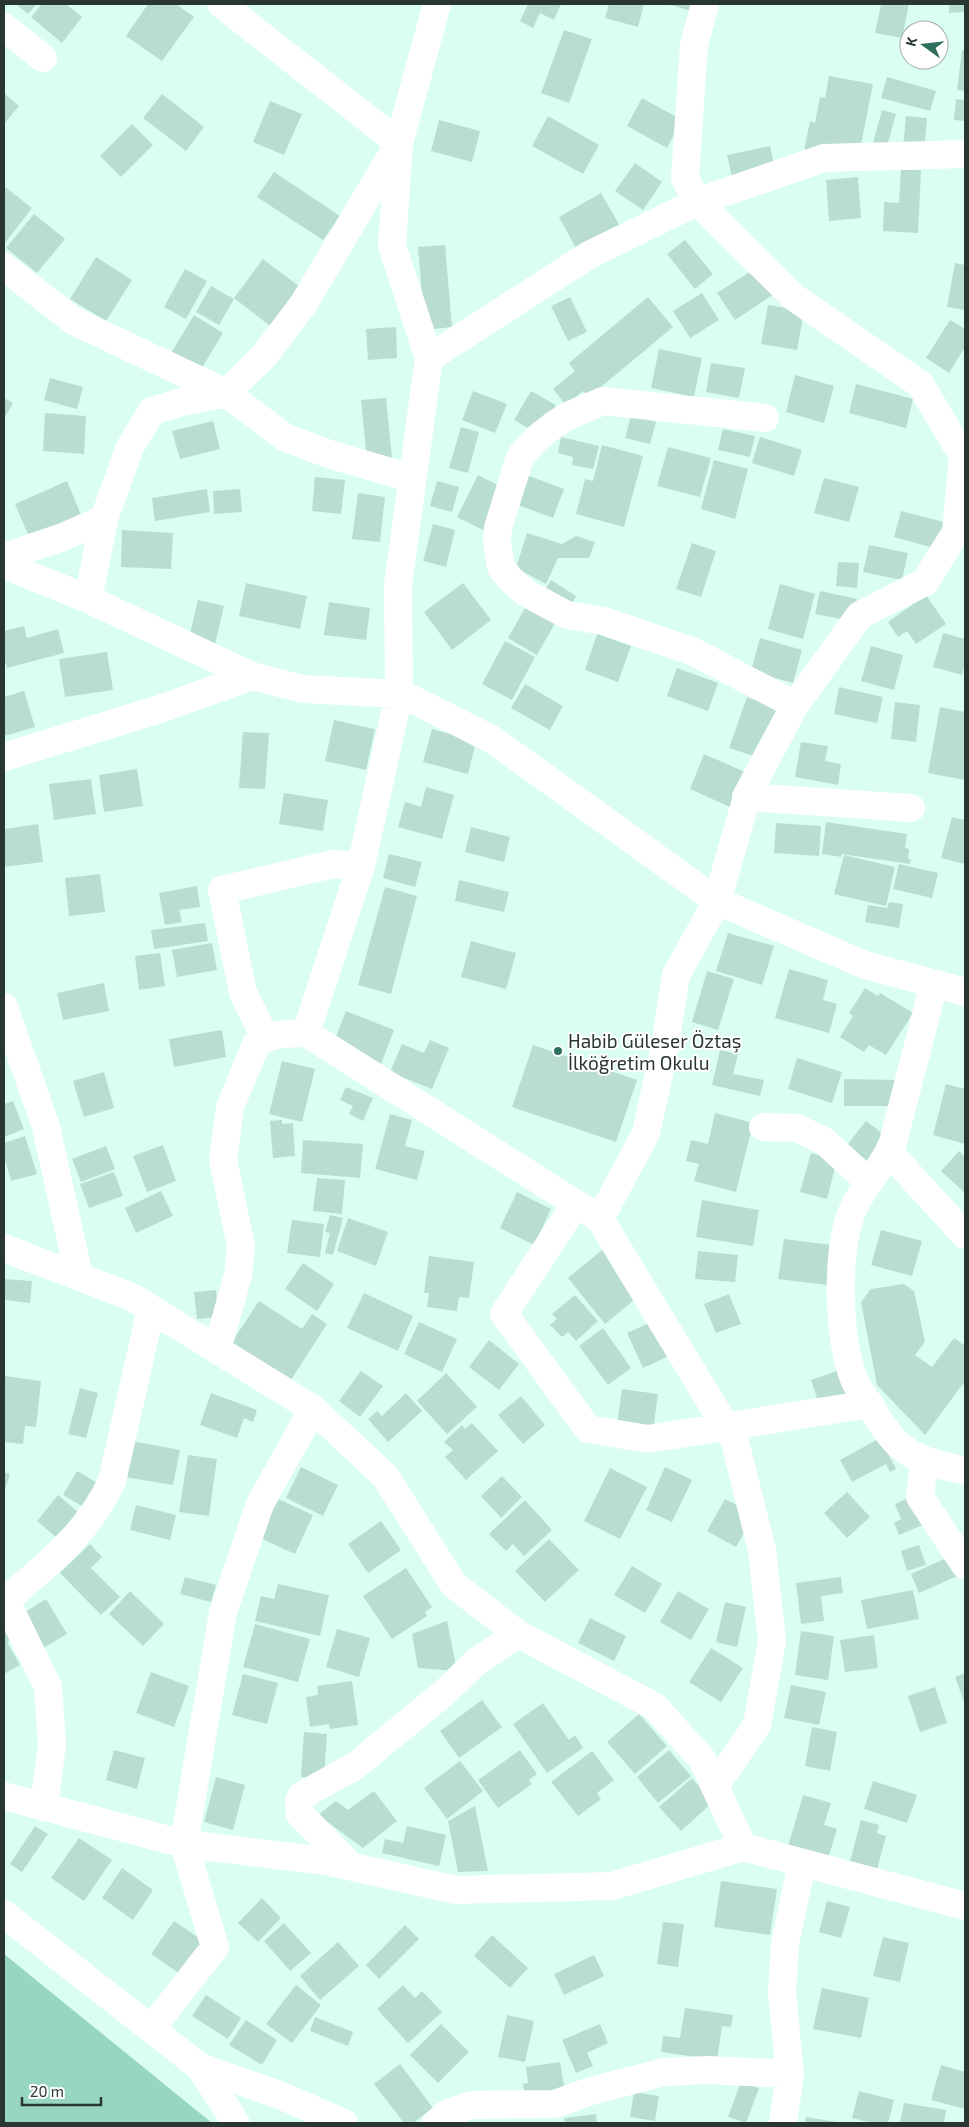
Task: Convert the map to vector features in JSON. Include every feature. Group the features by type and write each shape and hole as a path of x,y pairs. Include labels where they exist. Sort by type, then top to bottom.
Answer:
{"street":[{"path":"221,4 399,143"},
{"path":"306,1033 361,866 399,694 398,585 411,478 429,358 392,246 399,143 437,4"},
{"path":"600,1219 646,1133 665,1046 676,975 717,901 746,798 794,705 860,615 926,582 958,542 956,532 964,456 920,384 795,298 697,202 684,178 694,45 704,4"},
{"path":"4,27 43,58"},
{"path":"88,599 104,519 130,447 152,411 182,402 226,393 264,356 304,302 399,143"},
{"path":"429,358 589,255 697,202 824,158 965,154"},
{"path":"4,267 74,321 226,393 286,438 332,455 411,478"},
{"path":"765,418 603,401 586,407 555,424 536,439 520,457 498,528 497,541 501,567 510,579 526,593 567,615 604,620 694,652 794,705"},
{"path":"4,557 63,537 104,519"},
{"path":"4,565 88,599 252,676 303,689 399,694 412,698 493,740 717,901 865,965 965,992"},
{"path":"4,756 160,709 252,676"},
{"path":"746,798 911,808"},
{"path":"265,1037 243,993 222,890 333,864 361,866"},
{"path":"934,984 888,1154 868,1181 851,1214 844,1242 840,1276 843,1330 854,1379 896,1443 924,1461 965,1471"},
{"path":"4,1007 46,1127 79,1276"},
{"path":"217,1350 238,1275 241,1246 223,1160 230,1108 256,1044 265,1037 306,1033 575,1205 600,1219 735,1442 762,1550 772,1641 757,1725 715,1786"},
{"path":"763,1127 797,1128 824,1141 868,1181"},
{"path":"888,1154 897,1161 965,1235"},
{"path":"575,1205 504,1314 588,1429 648,1439 870,1404"},
{"path":"4,1248 132,1297 313,1409 385,1476 454,1585 518,1634 654,1706 702,1758 743,1847"},
{"path":"44,1807 52,1744 48,1687 5,1598 65,1549 100,1506 112,1481 151,1309"},
{"path":"151,2029 215,1947 184,1844 223,1612 260,1504 313,1409"},
{"path":"924,1461 920,1497 965,1565"},
{"path":"352,1867 300,1814 299,1801 302,1796 355,1766 444,1693 476,1662 518,1634"},
{"path":"4,1796 184,1844 326,1861 456,1890 612,1886 743,1847 965,1906"},
{"path":"783,2123 790,2074 782,1992 785,1944 802,1863"},
{"path":"4,1914 200,2067 282,2096 344,2123"},
{"path":"200,2067 236,2123"},
{"path":"436,2123 448,2113 471,2105 555,2104 591,2091 664,2072 708,2070 790,2074"}],"green space":[{"path":"4,1954 212,2123 4,2123"}],"building":[{"path":"16,4 37,4 28,14"},
{"path":"42,4 66,4 82,17 62,43 31,17"},
{"path":"148,4 176,4 194,17 162,61 126,36"},
{"path":"528,4 561,4 554,20 540,13 533,28 520,21"},
{"path":"609,4 644,4 638,27 605,18"},
{"path":"668,4 700,4 697,13"},
{"path":"881,4 909,4 906,20 899,20 899,37 875,33"},
{"path":"949,4 965,4 965,12 949,13"},
{"path":"564,30 592,39 569,103 541,93"},
{"path":"962,50 965,50 965,91 957,90"},
{"path":"829,76 873,84 860,150 804,151 810,121 815,123 820,97 825,98"},
{"path":"887,77 936,91 930,111 881,98"},
{"path":"4,93 19,106 4,124"},
{"path":"162,94 204,127 186,151 143,118"},
{"path":"642,98 682,120 667,148 627,126"},
{"path":"956,99 965,100 965,121 954,120"},
{"path":"270,101 302,114 284,155 253,142"},
{"path":"882,110 896,114 886,150 872,147"},
{"path":"548,116 599,145 583,174 532,146"},
{"path":"906,116 927,118 924,150 903,147"},
{"path":"439,120 480,131 472,162 431,151"},
{"path":"132,124 153,145 121,177 100,156"},
{"path":"770,146 775,169 732,177 727,155"},
{"path":"635,163 662,182 643,210 615,191"},
{"path":"901,170 921,170 918,233 883,231 884,202 899,203"},
{"path":"274,172 340,216 323,240 257,197"},
{"path":"858,177 861,218 829,221 826,180"},
{"path":"4,186 32,208 5,243 4,242"},
{"path":"601,193 621,228 578,252 559,217"},
{"path":"34,214 65,239 37,273 6,248"},
{"path":"685,240 713,274 695,289 667,254"},
{"path":"445,245 452,327 425,330 418,247"},
{"path":"96,257 132,280 106,321 70,299"},
{"path":"263,259 300,287 270,326 234,298"},
{"path":"955,263 965,265 965,310 947,307"},
{"path":"756,268 774,294 735,320 717,293"},
{"path":"185,269 207,281 186,319 164,307"},
{"path":"211,286 234,299 219,325 196,312"},
{"path":"702,293 719,320 690,338 673,311"},
{"path":"570,297 587,332 568,341 551,306"},
{"path":"648,297 673,327 589,397 583,391 566,405 553,389 575,371 569,363"},
{"path":"768,305 804,311 797,350 761,344"},
{"path":"194,315 223,333 200,371 171,353"},
{"path":"950,320 965,329 965,347 949,373 926,358"},
{"path":"396,327 397,358 368,360 366,329"},
{"path":"659,349 702,358 694,397 651,388"},
{"path":"711,363 745,368 739,398 706,392"},
{"path":"795,375 834,386 824,423 786,412"},
{"path":"50,378 83,387 77,409 44,400"},
{"path":"856,384 913,399 906,428 849,413"},
{"path":"473,391 507,404 495,433 462,420"},
{"path":"531,391 556,405 540,435 514,420"},
{"path":"4,398 13,403 4,419"},
{"path":"386,398 392,458 367,460 361,400"},
{"path":"45,413 86,416 84,454 43,451"},
{"path":"631,415 656,422 650,444 625,438"},
{"path":"213,421 220,449 180,459 172,431"},
{"path":"461,427 479,432 468,473 449,468"},
{"path":"723,429 755,436 750,457 718,450"},
{"path":"561,437 599,446 593,469 572,465 573,457 558,453"},
{"path":"760,437 802,450 794,476 752,463"},
{"path":"602,445 643,456 624,527 576,514 585,479 593,481"},
{"path":"668,447 711,458 700,497 657,486"},
{"path":"714,460 748,469 735,519 701,509"},
{"path":"478,475 508,490 487,532 457,517"},
{"path":"529,476 564,489 553,518 518,505"},
{"path":"315,477 345,480 341,514 312,511"},
{"path":"824,478 859,487 849,522 814,513"},
{"path":"67,481 82,517 30,539 15,504"},
{"path":"437,481 459,487 452,512 430,506"},
{"path":"207,489 210,512 155,521 152,498"},
{"path":"240,489 242,512 214,514 213,491"},
{"path":"358,493 385,497 380,542 352,539"},
{"path":"901,511 944,522 937,549 894,537"},
{"path":"433,524 455,530 446,567 423,561"},
{"path":"122,530 173,533 171,569 121,567"},
{"path":"527,533 562,544 576,536 595,542 589,558 558,558 546,584 516,568"},
{"path":"692,543 716,551 701,597 676,589"},
{"path":"869,545 908,553 902,580 863,572"},
{"path":"838,562 859,563 857,588 836,586"},
{"path":"551,580 576,596 567,611 542,595"},
{"path":"246,583 307,596 300,629 239,616"},
{"path":"463,583 491,620 452,650 424,612"},
{"path":"780,584 815,594 803,639 768,629"},
{"path":"820,591 857,599 852,621 815,614"},
{"path":"926,595 946,624 916,644 907,631 898,637 888,622"},
{"path":"198,600 224,606 214,649 188,643"},
{"path":"529,601 558,618 537,655 508,638"},
{"path":"329,602 370,608 366,640 324,635"},
{"path":"24,626 27,638 58,629 64,653 7,668 4,658 4,631"},
{"path":"943,633 965,639 965,662 962,675 933,667"},
{"path":"597,634 631,646 618,682 585,670"},
{"path":"760,638 802,650 793,683 751,671"},
{"path":"505,641 535,657 512,700 482,684"},
{"path":"871,646 903,655 894,690 861,681"},
{"path":"107,652 113,690 65,697 59,659"},
{"path":"677,668 718,683 708,711 667,696"},
{"path":"525,684 563,706 550,730 511,708"},
{"path":"839,687 883,697 877,723 834,714"},
{"path":"24,691 35,727 4,736 4,697"},
{"path":"747,697 780,709 763,759 729,748"},
{"path":"895,702 920,705 916,742 891,739"},
{"path":"940,707 965,712 965,780 928,773"},
{"path":"334,720 375,729 366,770 325,761"},
{"path":"432,729 476,741 468,774 423,762"},
{"path":"243,732 269,733 265,789 239,788"},
{"path":"801,742 828,746 825,761 841,764 838,785 795,777"},
{"path":"704,754 745,772 730,807 690,789"},
{"path":"137,769 143,806 104,812 99,775"},
{"path":"91,779 96,814 54,820 49,784"},
{"path":"426,787 454,795 442,839 398,827 405,802 421,807"},
{"path":"284,793 328,800 323,831 279,824"},
{"path":"952,817 965,820 965,864 941,858"},
{"path":"826,822 907,834 905,848 909,849 908,859 911,859 910,864 841,854 842,857 822,854"},
{"path":"776,823 821,826 819,856 774,853"},
{"path":"38,824 43,862 4,867 4,829"},
{"path":"471,827 510,837 504,862 465,852"},
{"path":"389,854 422,862 415,887 383,878"},
{"path":"844,855 895,867 886,906 834,894"},
{"path":"899,864 938,873 932,898 893,889"},
{"path":"100,874 105,912 69,916 65,878"},
{"path":"459,880 509,892 504,912 455,901"},
{"path":"197,886 200,907 179,910 182,922 165,925 159,893"},
{"path":"385,887 417,896 391,994 358,985"},
{"path":"889,902 903,904 899,928 865,922 868,905 887,908"},
{"path":"205,923 208,941 154,949 151,930"},
{"path":"728,933 774,946 762,985 716,971"},
{"path":"471,941 516,953 506,989 461,977"},
{"path":"212,943 217,970 177,977 172,950"},
{"path":"160,953 165,986 139,990 135,956"},
{"path":"789,969 828,980 823,1000 837,1004 829,1033 775,1018"},
{"path":"707,971 734,979 718,1030 692,1022"},
{"path":"104,983 109,1011 63,1020 57,993"},
{"path":"865,988 878,996 880,993 913,1013 886,1055 869,1045 864,1052 840,1037 853,1016 849,1013"},
{"path":"346,1011 394,1030 381,1064 333,1044"},
{"path":"222,1030 226,1057 174,1067 169,1039"},
{"path":"430,1040 449,1048 432,1089 390,1072 402,1044 424,1053"},
{"path":"533,1045 637,1080 616,1142 512,1107"},
{"path":"720,1050 738,1054 733,1074 764,1080 760,1096 712,1085"},
{"path":"797,1058 842,1072 832,1103 788,1089"},
{"path":"282,1061 315,1069 302,1122 269,1114"},
{"path":"104,1072 114,1108 84,1117 73,1081"},
{"path":"844,1079 897,1080 896,1106 844,1106"},
{"path":"946,1084 965,1089 965,1144 933,1135"},
{"path":"346,1087 373,1098 363,1121 349,1114 353,1106 340,1100"},
{"path":"13,1101 24,1129 4,1137 4,1104"},
{"path":"715,1113 753,1123 736,1192 694,1181 699,1164 686,1161 691,1140 708,1144"},
{"path":"390,1114 412,1120 405,1146 425,1151 417,1180 375,1169"},
{"path":"282,1120 282,1124 293,1123 295,1156 273,1158 270,1121"},
{"path":"866,1121 891,1140 870,1168 844,1149"},
{"path":"25,1136 37,1174 11,1181 4,1156 4,1143"},
{"path":"303,1140 363,1144 360,1178 301,1173"},
{"path":"163,1145 176,1181 147,1192 133,1156"},
{"path":"106,1146 115,1169 81,1182 72,1159"},
{"path":"959,1151 965,1157 965,1193 941,1171"},
{"path":"811,1153 837,1160 827,1199 800,1192"},
{"path":"114,1172 123,1196 89,1208 80,1184"},
{"path":"317,1178 345,1180 342,1214 313,1211"},
{"path":"161,1191 173,1216 136,1233 125,1208"},
{"path":"517,1192 551,1209 534,1245 500,1228"},
{"path":"702,1200 759,1210 753,1246 696,1237"},
{"path":"330,1215 343,1218 333,1255 325,1253 330,1233 325,1232"},
{"path":"348,1218 388,1232 376,1266 337,1251"},
{"path":"292,1220 324,1224 320,1257 287,1253"},
{"path":"881,1230 922,1241 912,1276 871,1265"},
{"path":"784,1239 840,1246 835,1286 778,1279"},
{"path":"602,1250 639,1296 605,1324 568,1278"},
{"path":"698,1251 738,1255 735,1282 695,1279"},
{"path":"429,1256 474,1262 469,1298 459,1297 457,1311 427,1307 429,1293 424,1293"},
{"path":"303,1263 334,1284 317,1311 285,1289"},
{"path":"4,1279 32,1281 30,1303 4,1300"},
{"path":"904,1284 914,1291 925,1342 915,1355 932,1367 954,1338 965,1346 965,1381 925,1435 877,1385 861,1302 871,1289"},
{"path":"216,1290 218,1317 197,1319 194,1292"},
{"path":"364,1293 413,1316 398,1351 347,1328"},
{"path":"729,1294 741,1324 716,1333 704,1304"},
{"path":"575,1295 598,1321 576,1341 568,1332 562,1337 550,1325 557,1319 552,1314"},
{"path":"259,1301 302,1329 312,1314 327,1324 289,1383 230,1345"},
{"path":"660,1318 675,1353 643,1368 627,1333"},
{"path":"419,1322 457,1339 442,1372 404,1354"},
{"path":"603,1328 631,1368 608,1385 579,1346"},
{"path":"489,1340 519,1364 499,1390 469,1367"},
{"path":"849,1367 859,1397 821,1410 811,1380"},
{"path":"361,1371 383,1386 360,1417 339,1401"},
{"path":"446,1373 477,1407 447,1434 417,1401"},
{"path":"4,1376 41,1381 36,1427 25,1426 23,1444 4,1442"},
{"path":"80,1388 98,1393 86,1438 68,1434"},
{"path":"622,1389 658,1394 653,1431 617,1426"},
{"path":"211,1393 257,1410 253,1422 244,1418 237,1438 200,1425"},
{"path":"406,1393 422,1411 388,1442 368,1419 377,1411 382,1416"},
{"path":"521,1396 545,1425 523,1444 498,1415"},
{"path":"472,1423 498,1451 466,1480 445,1457 453,1450 444,1442 462,1425 465,1429"},
{"path":"880,1438 896,1469 890,1472 886,1464 852,1482 840,1460"},
{"path":"132,1441 180,1450 173,1485 125,1477"},
{"path":"188,1455 217,1459 209,1516 179,1512"},
{"path":"301,1467 338,1485 323,1516 286,1498"},
{"path":"665,1467 692,1480 672,1522 646,1510"},
{"path":"610,1468 647,1487 620,1539 584,1521"},
{"path":"77,1471 103,1486 89,1510 63,1495"},
{"path":"4,1472 10,1474 4,1493"},
{"path":"502,1476 522,1497 501,1518 481,1496"},
{"path":"847,1492 870,1517 847,1538 824,1513"},
{"path":"58,1495 84,1517 63,1543 37,1521"},
{"path":"913,1496 925,1524 899,1535 894,1523 901,1519 895,1504"},
{"path":"278,1499 313,1515 295,1554 260,1538"},
{"path":"725,1499 748,1511 750,1522 736,1547 707,1531"},
{"path":"525,1500 552,1530 524,1556 513,1544 506,1551 489,1534"},
{"path":"136,1505 176,1515 170,1540 130,1530"},
{"path":"381,1521 401,1550 368,1573 348,1544"},
{"path":"549,1539 579,1570 545,1602 515,1571"},
{"path":"90,1544 102,1557 91,1568 120,1597 101,1615 60,1573"},
{"path":"919,1545 926,1565 907,1571 901,1551"},
{"path":"953,1555 962,1574 919,1593 911,1574"},
{"path":"632,1566 662,1584 645,1613 614,1595"},
{"path":"406,1568 432,1607 425,1612 427,1616 392,1639 363,1596"},
{"path":"185,1577 216,1585 211,1602 180,1594"},
{"path":"841,1577 843,1593 821,1596 824,1621 801,1624 796,1583"},
{"path":"278,1584 329,1595 320,1636 255,1621 261,1596 274,1599"},
{"path":"913,1590 919,1619 867,1629 861,1600"},
{"path":"130,1591 164,1624 143,1646 109,1614"},
{"path":"678,1591 709,1609 691,1640 660,1622"},
{"path":"46,1599 67,1634 38,1651 17,1617"},
{"path":"725,1602 746,1607 737,1647 716,1642"},
{"path":"4,1617 15,1638 7,1642 20,1665 4,1674"},
{"path":"590,1618 626,1636 614,1661 578,1643"},
{"path":"447,1621 457,1671 418,1668 412,1634"},
{"path":"255,1624 310,1639 298,1682 243,1667"},
{"path":"337,1629 370,1638 359,1677 326,1667"},
{"path":"801,1631 834,1636 828,1680 795,1675"},
{"path":"874,1635 878,1668 845,1672 840,1640"},
{"path":"711,1648 743,1668 721,1702 689,1682"},
{"path":"151,1672 189,1686 174,1727 136,1713"},
{"path":"965,1673 965,1704 955,1677"},
{"path":"243,1674 278,1683 267,1724 232,1715"},
{"path":"352,1681 358,1725 330,1729 329,1724 310,1727 306,1697 318,1695 317,1686"},
{"path":"791,1685 826,1692 819,1725 784,1718"},
{"path":"935,1687 947,1723 920,1732 908,1696"},
{"path":"482,1700 502,1727 459,1758 440,1731"},
{"path":"543,1703 569,1740 575,1735 583,1748 547,1773 513,1724"},
{"path":"639,1714 667,1746 635,1774 607,1742"},
{"path":"812,1727 837,1732 830,1771 805,1766"},
{"path":"304,1732 327,1734 324,1778 301,1777"},
{"path":"114,1750 145,1758 137,1789 106,1780"},
{"path":"520,1750 537,1774 529,1780 532,1784 498,1808 478,1780"},
{"path":"669,1750 691,1776 658,1803 637,1777"},
{"path":"592,1751 614,1780 597,1793 601,1799 578,1816 551,1782"},
{"path":"460,1761 483,1791 447,1819 424,1788"},
{"path":"216,1777 245,1785 233,1830 204,1822"},
{"path":"692,1778 713,1802 681,1831 659,1807"},
{"path":"873,1781 917,1795 907,1823 864,1809"},
{"path":"374,1791 397,1821 363,1848 318,1815 336,1801 348,1810"},
{"path":"803,1795 831,1803 824,1825 837,1829 827,1862 787,1850"},
{"path":"475,1806 488,1871 458,1872 448,1821"},
{"path":"861,1820 879,1825 877,1833 886,1836 876,1873 849,1865"},
{"path":"35,1826 48,1834 22,1872 10,1864"},
{"path":"407,1826 446,1835 439,1866 382,1853 385,1839 403,1843"},
{"path":"79,1838 112,1860 84,1901 51,1878"},
{"path":"122,1868 153,1890 133,1920 102,1898"},
{"path":"721,1881 777,1889 770,1935 714,1927"},
{"path":"262,1898 281,1918 258,1942 238,1923"},
{"path":"827,1901 850,1907 841,1938 819,1932"},
{"path":"174,1921 205,1942 183,1976 151,1954"},
{"path":"663,1922 684,1924 678,1967 657,1964"},
{"path":"284,1923 311,1953 290,1971 264,1941"},
{"path":"405,1925 419,1939 379,1979 366,1965"},
{"path":"492,1935 528,1968 510,1988 474,1956"},
{"path":"883,1937 909,1943 900,1982 873,1976"},
{"path":"338,1942 359,1966 320,2000 300,1976"},
{"path":"594,1955 604,1976 564,1995 554,1974"},
{"path":"296,1985 321,2005 292,2043 266,2024"},
{"path":"403,1985 415,1998 422,1991 442,2012 408,2043 377,2009"},
{"path":"822,1988 869,1998 861,2038 813,2029"},
{"path":"206,1995 241,2018 228,2039 192,2016"},
{"path":"685,2008 733,2015 731,2027 722,2026 717,2060 661,2052 663,2036 680,2038"},
{"path":"507,2015 534,2021 525,2062 498,2057"},
{"path":"315,2017 353,2032 348,2046 310,2031"},
{"path":"246,2020 277,2040 262,2065 229,2045"},
{"path":"441,2024 469,2052 438,2083 410,2055"},
{"path":"600,2024 608,2043 587,2053 593,2066 576,2073 562,2040"},
{"path":"560,2062 565,2091 525,2097 523,2084 528,2083 526,2067"},
{"path":"400,2064 433,2108 413,2123 404,2123 374,2084"},
{"path":"941,2065 965,2072 965,2109 931,2100"},
{"path":"741,2082 759,2088 746,2123 728,2117"},
{"path":"859,2091 894,2100 888,2123 872,2123 852,2118"},
{"path":"634,2092 659,2096 655,2121 630,2117"},
{"path":"904,2103 946,2110 944,2123 900,2123"},
{"path":"596,2114 597,2123 565,2123 564,2118"},
{"path":"806,2117 837,2122 837,2123 805,2123"}],"place":[{"name":"Habib Güleser Öztaş İlköğretim Okulu","path":"558,1051"}]}
